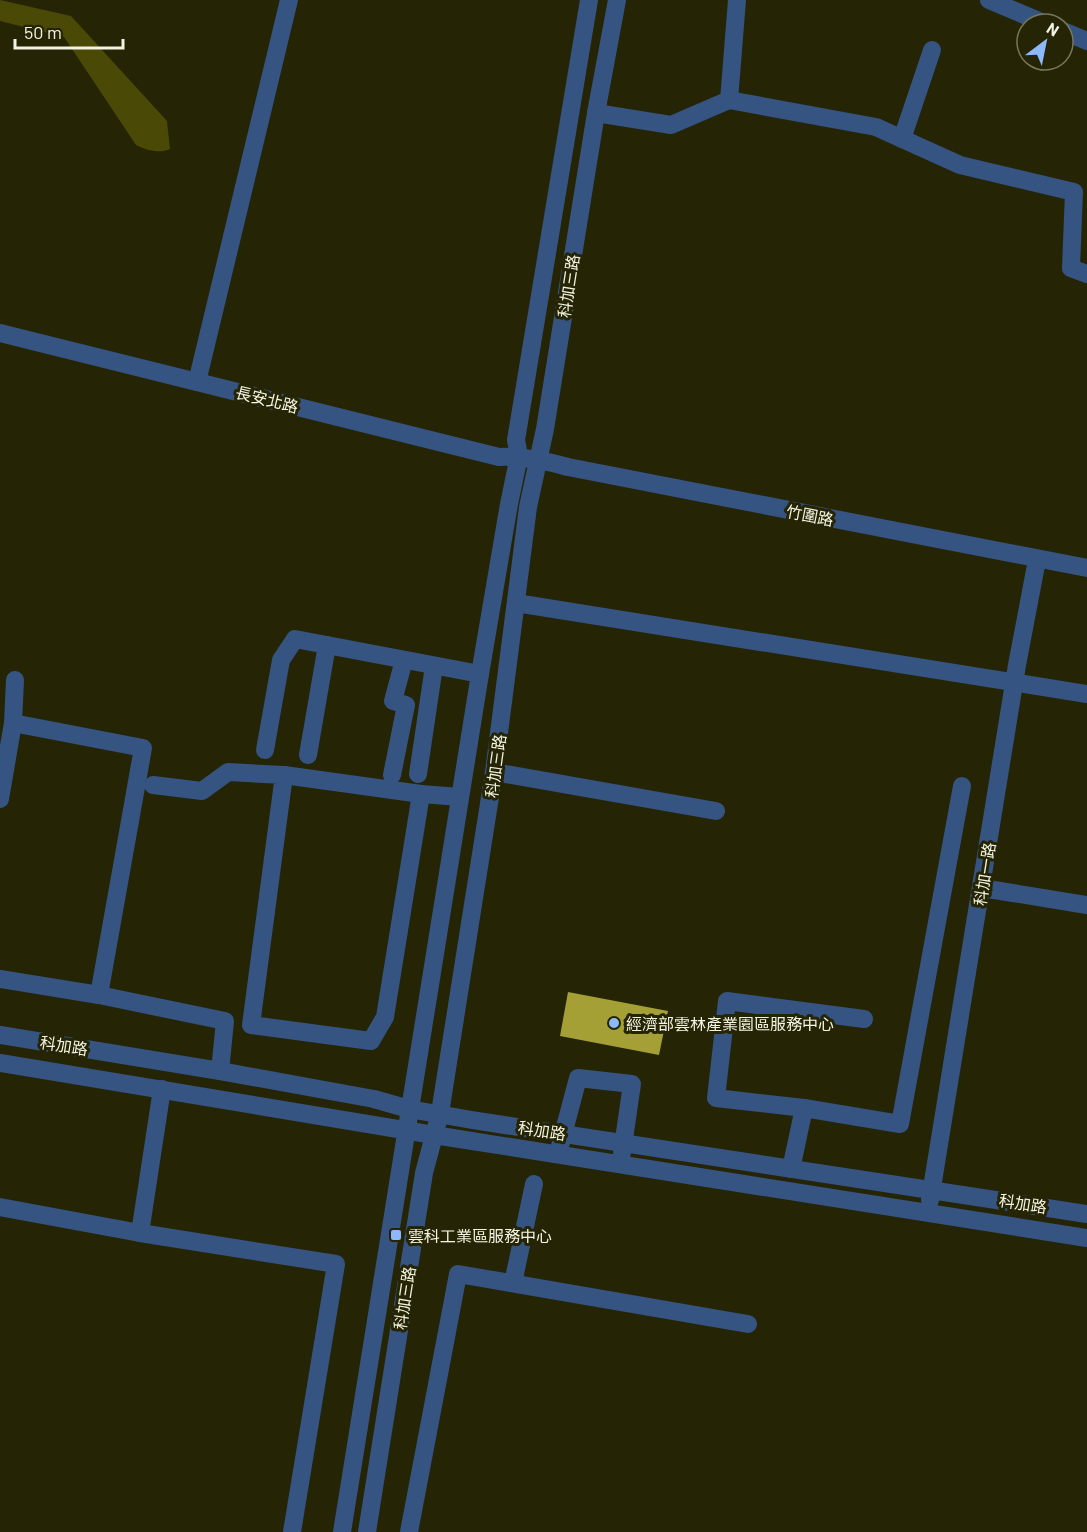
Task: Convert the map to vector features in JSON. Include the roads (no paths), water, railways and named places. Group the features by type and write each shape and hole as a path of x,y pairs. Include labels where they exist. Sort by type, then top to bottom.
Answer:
{"street":[{"path":"197,382 289,0"},
{"name":"科加三路","path":"531,458 516,440 589,0"},
{"name":"科加三路","path":"367,1532 424,1173 440,1113 494,772 528,507 531,458 617,0"},
{"path":"729,100 737,0 731,0"},
{"path":"989,0 1018,12"},
{"path":"902,139 932,50"},
{"path":"596,113 671,125 729,100 876,127 960,165 1081,194 1071,268 1087,274"},
{"name":"長安北路","path":"0,333 499,457 531,458"},
{"name":"科加三路","path":"342,1532 508,504 531,458"},
{"name":"竹圍路","path":"531,458 1037,560 1087,568"},
{"name":"科加一路","path":"927,1214 1037,560"},
{"path":"516,603 1087,694"},
{"path":"264,750 281,660 295,639 480,674"},
{"path":"308,755 327,645"},
{"path":"392,775 406,705 393,701 404,660"},
{"path":"418,774 434,666"},
{"path":"0,799 14,723 15,680"},
{"path":"14,723 143,748 99,995"},
{"path":"153,785 202,791 228,772 284,776 460,797"},
{"path":"494,772 716,811"},
{"path":"251,1025 284,776"},
{"path":"864,1019 726,1001 716,1098 804,1108 900,1124 962,786"},
{"path":"0,979 99,995 225,1021 371,1041 385,1017 421,794"},
{"path":"982,888 1087,905"},
{"path":"220,1071 225,1021"},
{"name":"科加路","path":"0,1035 220,1071 374,1099 409,1109 1087,1214"},
{"name":"科加路","path":"0,1063 1087,1239"},
{"path":"558,1154 578,1078 632,1084 620,1164"},
{"path":"140,1233 162,1089"},
{"path":"791,1169 804,1108"},
{"path":"513,1283 534,1184"},
{"path":"0,1207 140,1233 336,1264 292,1532"},
{"path":"409,1532 458,1274 748,1324"}],"place":[{"name":"經濟部雲林產業園區服務中心","path":"614,1023"},
{"name":"雲科工業區服務中心","path":"396,1235"}]}
